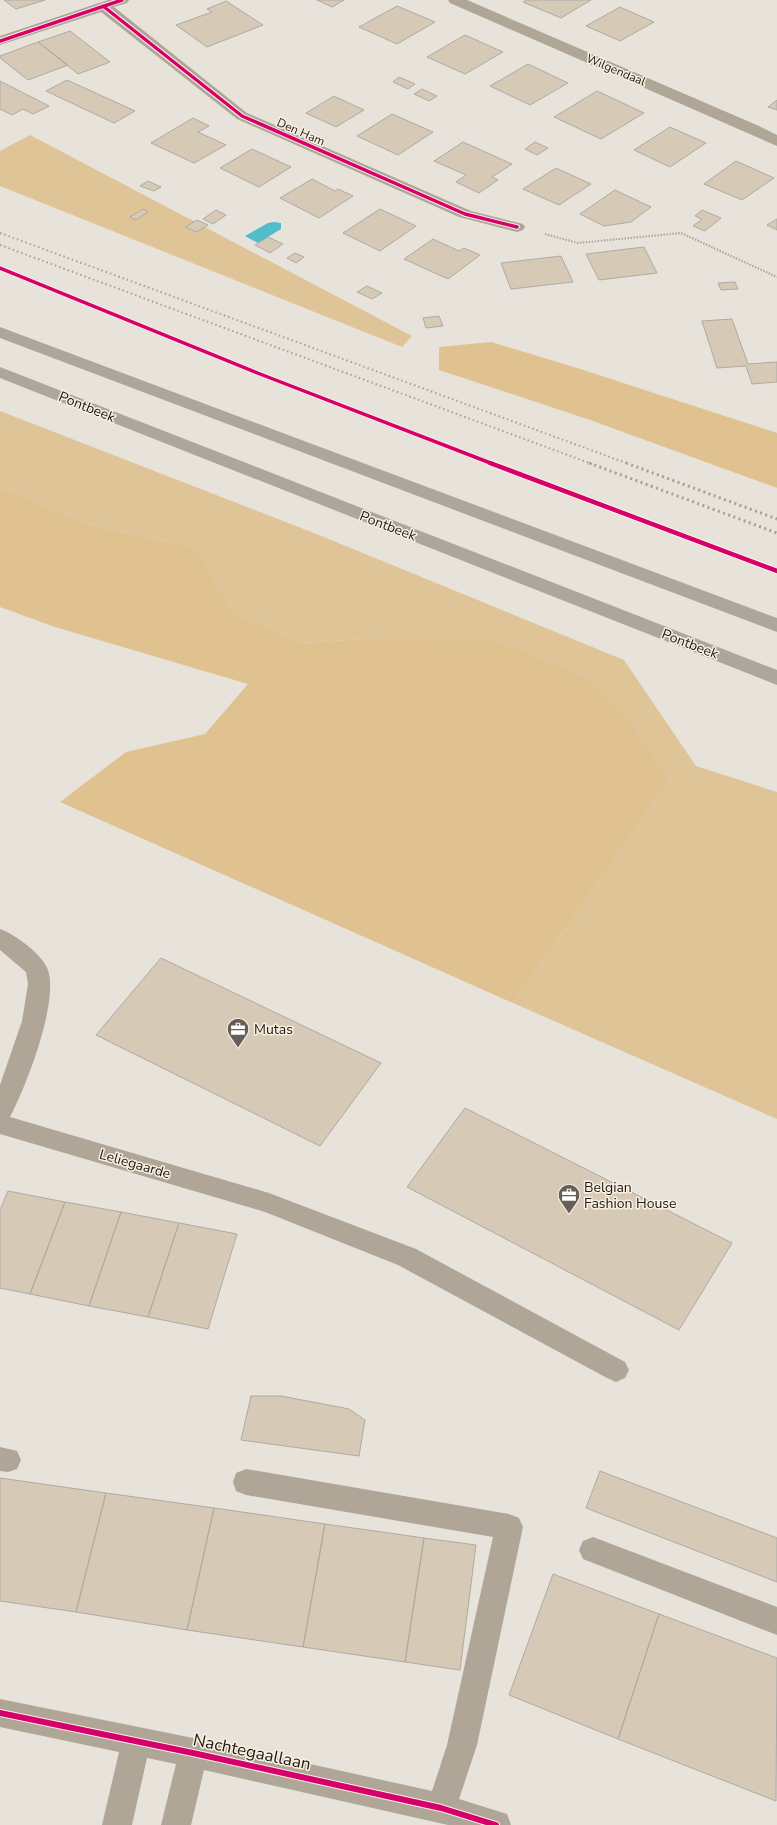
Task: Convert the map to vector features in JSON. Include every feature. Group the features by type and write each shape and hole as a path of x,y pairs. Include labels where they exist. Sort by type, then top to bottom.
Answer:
{"highway":[{"path":"0,332 777,625"},
{"name":"Pontbeek","path":"0,372 777,678"}],"street":[{"path":"0,41 122,0"},
{"name":"Wilgendaal","path":"455,0 747,126 777,141"},
{"name":"Den Ham","path":"103,6 242,116 465,214 517,227"},
{"path":"0,938 21,953 37,969 39,991 36,1017 0,1114"},
{"name":"Leliegaarde","path":"0,1124 269,1203 407,1257 616,1370"},
{"path":"246,1482 509,1527 462,1745 440,1808"},
{"path":"593,1550 777,1622"},
{"name":"Nachtegaallaan","path":"0,1713 193,1753 440,1808 493,1824"},
{"path":"117,1825 136,1741"},
{"path":"176,1825 193,1753"}],"path":[{"path":"517,227 578,243 680,233 777,277"}],"shaded area":[{"path":"30,135 412,336 402,347 0,186 0,151"},
{"path":"491,342 574,367 777,433 777,488 590,420 439,370 439,347"},
{"path":"0,411 314,533 624,660 696,766 777,792 777,1119 513,1003 669,781 384,638 301,643 232,611 197,548 92,525 0,487"},
{"path":"0,487 92,525 197,548 232,611 301,643 384,638 502,643 586,678 630,724 669,781 513,1003 60,802 126,752 205,734 248,684 55,627 0,607"}],"water":[{"path":"268,223 281,223 281,229 258,243 245,236"}],"building":[{"path":"4,0 45,0 16,9"},
{"path":"317,0 344,0 332,7"},
{"path":"527,0 591,0 561,18 523,2"},
{"path":"226,1 263,25 207,47 176,25 212,12 207,9"},
{"path":"397,6 435,22 397,44 359,27"},
{"path":"620,7 654,22 620,41 586,26"},
{"path":"70,31 110,62 78,74 38,42"},
{"path":"465,35 503,52 465,74 427,57"},
{"path":"38,42 68,65 28,80 0,58 0,56"},
{"path":"528,64 568,83 530,105 490,86"},
{"path":"399,77 415,84 408,89 393,82"},
{"path":"67,80 135,111 114,123 46,91"},
{"path":"0,81 49,106 33,114 23,109 12,115 0,109"},
{"path":"422,89 437,96 429,101 414,94"},
{"path":"597,91 644,113 601,139 554,117"},
{"path":"334,96 364,110 336,127 306,113"},
{"path":"777,100 777,110 768,107"},
{"path":"392,114 433,132 398,155 357,136"},
{"path":"193,118 209,126 198,132 226,145 194,163 151,143"},
{"path":"670,127 706,143 670,167 634,150"},
{"path":"463,142 512,164 492,177 498,180 479,193 456,182 466,175 434,161"},
{"path":"535,142 548,148 537,155 525,149"},
{"path":"252,149 291,167 259,187 220,168"},
{"path":"736,161 774,178 742,200 704,184"},
{"path":"556,168 591,184 559,205 523,189"},
{"path":"312,179 335,191 338,189 353,196 319,218 280,198"},
{"path":"148,181 161,187 154,191 140,186"},
{"path":"615,190 651,207 631,222 604,226 580,214"},
{"path":"143,209 148,212 136,220 130,217"},
{"path":"380,209 416,226 380,251 343,233"},
{"path":"216,210 226,215 213,224 203,219"},
{"path":"702,210 721,218 705,231 693,226 702,219 695,216"},
{"path":"777,219 777,230 767,225"},
{"path":"197,220 208,225 197,232 185,227"},
{"path":"268,237 283,244 270,253 255,245"},
{"path":"433,239 459,251 464,248 480,255 448,279 404,259"},
{"path":"644,247 657,273 599,280 586,254"},
{"path":"295,253 304,257 296,263 287,258"},
{"path":"561,256 573,282 511,289 501,263"},
{"path":"735,282 738,289 721,290 718,283"},
{"path":"367,286 382,293 372,299 357,292"},
{"path":"439,316 443,326 426,328 423,318"},
{"path":"732,319 748,364 777,362 777,382 752,384 746,366 717,368 702,321"},
{"name":"Mutas","path":"161,958 381,1063 320,1146 96,1035"},
{"name":"Belgian Fashion House","path":"465,1108 732,1243 679,1330 407,1187"},
{"path":"8,1191 65,1202 30,1294 0,1288 0,1210"},
{"path":"65,1202 121,1212 89,1306 30,1294"},
{"path":"121,1212 179,1223 148,1317 89,1306"},
{"path":"179,1223 237,1234 208,1329 148,1317"},
{"path":"251,1396 281,1396 349,1409 365,1420 359,1456 241,1440"},
{"path":"600,1471 777,1538 777,1582 586,1508"},
{"path":"0,1478 106,1493 76,1612 0,1601"},
{"path":"106,1493 214,1508 187,1630 76,1612"},
{"path":"214,1508 325,1524 303,1647 187,1630"},
{"path":"325,1524 424,1538 405,1662 303,1647"},
{"path":"424,1538 476,1545 460,1670 405,1662"},
{"path":"553,1574 659,1614 618,1739 509,1695"},
{"path":"659,1614 777,1658 776,1801 618,1739"}],"railway":[{"path":"0,233 629,464"},
{"path":"0,245 592,464"},
{"path":"589,463 777,533"},
{"path":"626,463 777,519"}],"cycle path":[{"path":"0,41 122,0"},
{"path":"103,6 242,116 465,214 517,227"},
{"path":"0,268 227,361 518,474 777,571"},
{"path":"0,1713 193,1753 441,1808 496,1825"}],"place":[{"name":"Mutas","path":"238,1048"},
{"name":"Belgian Fashion House","path":"569,1214"}]}
